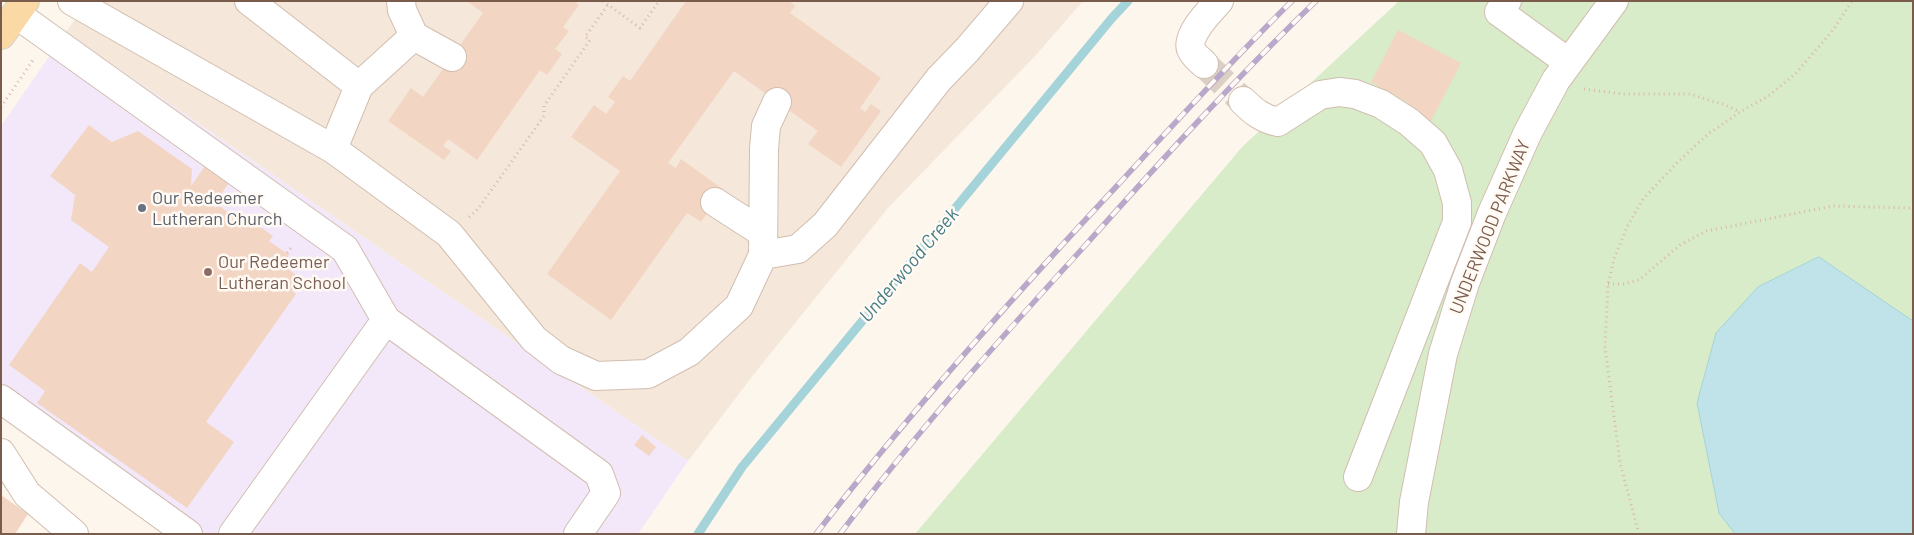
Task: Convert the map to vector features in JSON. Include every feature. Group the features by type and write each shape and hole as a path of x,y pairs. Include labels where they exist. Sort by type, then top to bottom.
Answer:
{"street":[{"path":"72,1 333,149 449,234 534,339 561,360 596,376 648,374 689,352 738,306 763,244 766,126 777,102"},
{"path":"250,1 359,86"},
{"path":"401,1 402,10 414,36 452,56"},
{"path":"716,202 763,244 798,249 825,225 939,78 967,50 1008,1"},
{"path":"1204,64 1194,55 1190,48 1191,40 1195,31 1219,1"},
{"path":"1507,1 1499,12 1562,71"},
{"name":"UNDERWOOD PARKWAY","path":"1411,534 1414,502 1443,354 1465,283 1492,213 1528,132 1562,71 1614,1"},
{"path":"14,17 345,249 386,320 599,474 606,493 578,534"},
{"path":"333,149 359,86 414,36"},
{"path":"1243,101 1254,112 1266,119 1278,122 1320,94 1339,92 1355,94 1382,104 1409,122 1433,143 1448,170 1457,203 1457,222 1358,477"},
{"path":"233,534 386,320"},
{"path":"1,399 188,534"},
{"path":"1,453 27,494 65,531"}],"path":[{"path":"603,1 640,28 659,1"},
{"path":"1639,534 1620,463 1605,347 1608,284 1614,259 1627,227 1643,199 1708,134 1740,112 1770,95 1796,73 1833,30 1852,1"},
{"path":"449,234 478,210 544,116 544,106 590,40 585,37 608,5"},
{"path":"1,107 37,55"},
{"path":"1562,71 1585,90 1623,94 1690,94 1725,105 1740,112"},
{"path":"1608,284 1623,284 1639,280 1680,245 1706,231 1833,206 1913,208"}],"shaded area":[{"path":"88,1 1083,1 1036,55 888,208 754,374 688,461 66,32"},
{"name":"Our Redeemer Lutheran School","path":"66,32 688,461 638,534 163,534 1,418 1,126"}],"green space":[{"path":"1399,1 1913,1 1913,534 915,534 1242,147"}],"water":[{"path":"1819,257 1913,321 1913,534 1735,534 1719,513 1697,403 1716,333 1758,287"}],"building":[{"path":"467,1 574,1 579,5 563,27 569,31 555,49 562,54 547,75 540,70 477,160 448,139 443,146 451,151 444,160 388,121 411,88 423,97 483,13"},
{"path":"686,1 789,1 795,6 790,13 881,78 860,108 865,112 871,104 881,111 841,167 808,144 818,131 734,71 668,163 676,168 681,159 724,190 701,222 687,213 611,320 547,274 620,171 571,137 594,105 606,114 615,102 608,97 623,76 630,81"},
{"path":"1398,30 1461,63 1429,125 1404,111 1409,103 1371,82"},
{"path":"89,125 112,142 138,131 192,169 191,186 205,166 229,183 213,206 216,208 218,205 237,219 239,216 254,227 256,224 273,236 269,241 289,255 282,265 301,278 292,291 296,294 206,422 234,442 187,508 37,403 45,391 9,365 80,263 92,272 109,247 71,220 75,195 50,176"},
{"path":"642,435 656,447 649,456 634,445"},
{"path":"1,495 28,514 15,534 1,534"}],"waterway":[{"name":"Underwood Creek","path":"698,534 742,467 1128,1"}],"tunnel":[{"path":"1204,64 1243,101"}],"railway":[{"path":"816,534 887,444 999,314 1202,93 1292,1"},
{"path":"840,534 927,424 1019,318 1197,123 1316,1"}],"place":[{"name":"Our Redeemer Lutheran Church","path":"142,208"},
{"name":"Our Redeemer Lutheran School","path":"208,272"}]}
